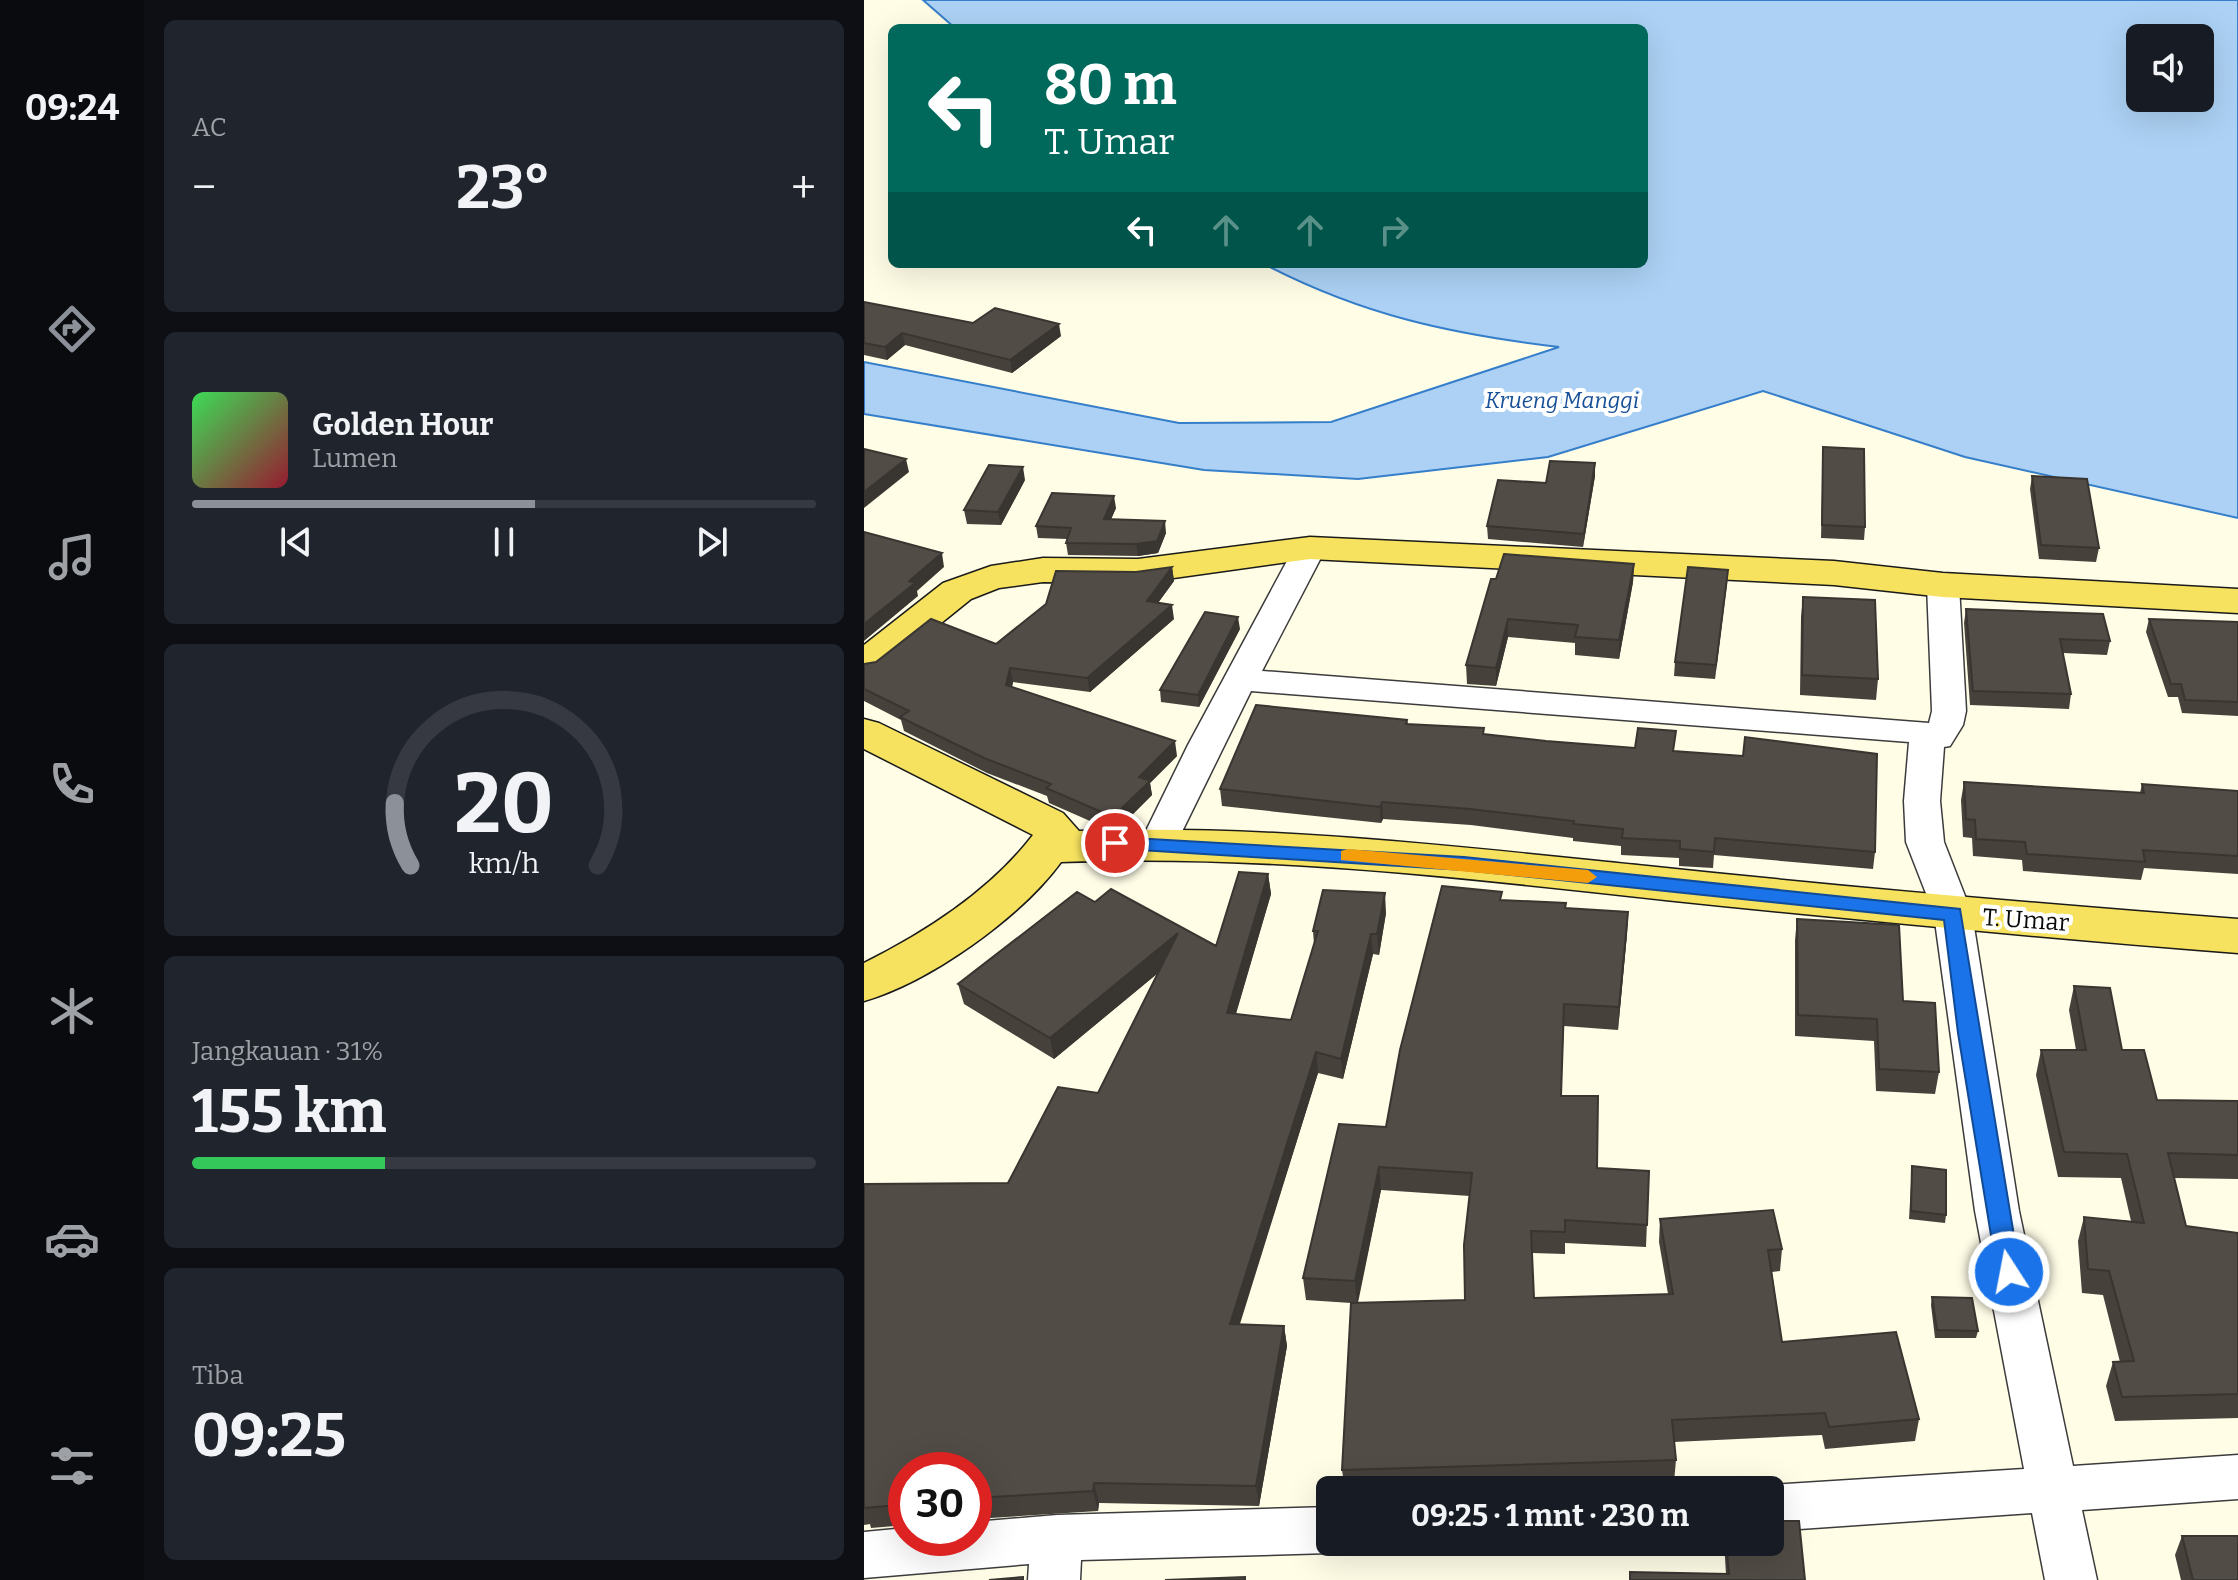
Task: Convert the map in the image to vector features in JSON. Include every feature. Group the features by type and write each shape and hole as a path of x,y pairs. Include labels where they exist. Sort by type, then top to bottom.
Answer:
{"main road":[{"path":"864,665 957,591 991,578 1043,570 1138,571 1310,548 1834,573 1943,585 2238,601"},
{"path":"864,732 1047,823 1058,834 1027,874 997,899 864,984"},
{"name":"T. Umar","path":"1050,847 1159,843 1464,863 1953,914 2238,936"}],"street":[{"path":"1159,843 1310,548"},
{"path":"1240,680 1927,733 1938,738 1946,725 1949,711 1943,585"},
{"path":"1927,733 1923,785 1925,842 1953,914 1997,1211 2071,1580"},
{"path":"1784,1507 2238,1477"},
{"path":"868,1563 1055,1559 1316,1531"}],"water":[{"name":"Krueng Manggi","path":"923,0 2238,0 2238,518 1965,457 1763,391 1548,457 1358,479 1204,470 864,414 864,362 1179,423 1331,422 1559,347 1481,336 1407,320 1336,297 1272,268 1648,268 1648,24 950,24"}],"building":[{"path":"864,302 973,323 995,308 1059,324 1010,360 902,333 885,347 864,343"},
{"path":"1823,447 1864,449 1865,527 1822,525"},
{"path":"864,449 906,459 864,492"},
{"path":"1550,461 1595,463 1584,534 1487,526 1498,480 1546,483"},
{"path":"989,465 1023,467 998,512 964,510"},
{"path":"2032,476 2087,479 2099,548 2041,545"},
{"path":"1052,493 1114,496 1104,519 1165,521 1157,541 1136,544 1066,543 1071,528 1036,526"},
{"path":"864,532 942,553 909,581 915,583 864,624"},
{"path":"1504,554 1634,564 1619,640 1575,637 1578,625 1508,619 1496,668 1466,665 1491,579 1496,579"},
{"path":"1172,567 1147,601 1172,605 1087,678 1010,668 1006,685 1175,741 1139,777 1150,781 1117,813 1104,813 1046,788 1051,784 984,758 900,717 909,711 864,689 864,664 876,662 931,619 996,644 1046,604 1056,571 1136,572"},
{"path":"1688,567 1728,570 1716,665 1675,662"},
{"path":"1803,597 1875,600 1878,679 1802,675"},
{"path":"1966,609 2103,614 2110,641 2060,639 2071,694 1973,691"},
{"path":"1205,612 1238,617 1198,695 1160,690"},
{"path":"2149,619 2238,622 2238,702 2185,700 2181,684 2171,684"},
{"path":"1256,705 1407,720 1406,724 1484,728 1483,734 1546,741 1635,748 1638,728 1676,731 1673,751 1743,756 1745,737 1877,754 1875,852 1715,838 1714,852 1680,849 1680,841 1622,838 1623,829 1573,824 1574,821 1382,802 1380,807 1220,789"},
{"path":"1964,782 2144,793 2142,784 2238,791 2238,856 2143,850 2145,862 2027,854 2025,842 1976,839 1975,820 1966,819"},
{"path":"1239,872 1268,874 1227,1013 1291,1020 1318,931 1313,931 1323,890 1385,893 1377,934 1371,934 1341,1059 1316,1052 1230,1324 1284,1326 1256,1486 1094,1483 1093,1491 992,1497 992,1452 888,1452 888,1506 864,1508 864,1184 1008,1183 1058,1087 1098,1093 1178,933 1050,1038 958,984 1077,892 1095,902 1111,889 1216,946"},
{"path":"1442,886 1502,892 1500,900 1566,903 1565,908 1628,912 1619,1007 1564,1004 1561,1096 1598,1096 1597,1168 1649,1171 1647,1225 1565,1220 1565,1232 1531,1231 1534,1298 1673,1294 1660,1219 1773,1210 1782,1249 1768,1250 1782,1342 1896,1332 1919,1419 1829,1427 1825,1413 1672,1420 1676,1460 1342,1470 1351,1303 1465,1300 1464,1245 1472,1173 1379,1167 1355,1281 1303,1278 1339,1124 1386,1127 1400,1050"},
{"path":"1797,919 1899,925 1903,1001 1935,1003 1939,1072 1879,1069 1877,1019 1798,1015"},
{"path":"2074,986 2110,988 2122,1050 2144,1050 2157,1100 2238,1101 2238,1155 2168,1153 2186,1226 2238,1233 2238,1394 2122,1397 2113,1362 2134,1361 2109,1271 2088,1269 2084,1217 2144,1223 2127,1154 2064,1152 2041,1050 2086,1050"},
{"path":"1912,1166 1946,1170 1946,1215 1911,1211"},
{"path":"1932,1297 1972,1298 1978,1331 1937,1330"},
{"path":"1784,1521 1799,1521 1805,1580 1630,1580 1630,1572 1729,1574 1727,1556 1784,1556"},
{"path":"2182,1536 2238,1536 2238,1580 2193,1580"},
{"path":"1023,1577 1023,1580 989,1580"},
{"path":"1245,1577 1245,1580 1165,1580"}],"slow traffic":[{"path":"1348,855 1464,863 1588,877"}],"route":[{"path":"1115,843 1159,843 1464,863 1953,914 1968,1033 2009,1272"}]}
